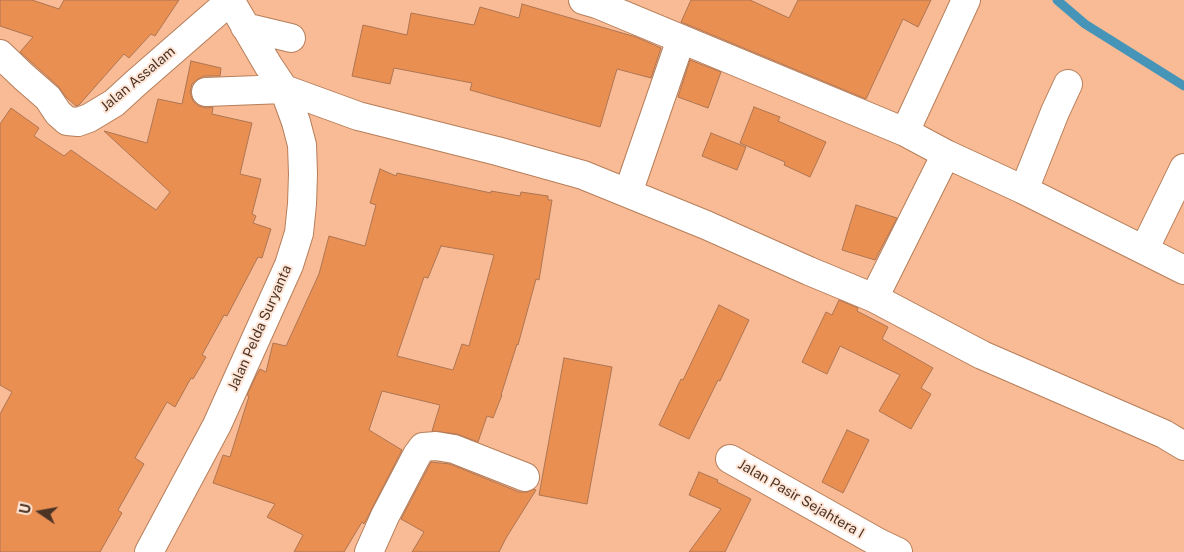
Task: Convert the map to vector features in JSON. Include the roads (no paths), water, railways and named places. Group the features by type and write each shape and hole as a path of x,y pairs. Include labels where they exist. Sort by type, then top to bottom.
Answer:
{"street":[{"name":"Jalan Pelda Suryanta","path":"149,552 217,424 289,265 299,233 303,174 302,144 296,122 284,88 268,65 230,0"},
{"name":"Jalan Assalam","path":"0,54 48,98 58,113 67,121 78,122 89,118 114,103 230,0"},
{"path":"905,132 966,0"},
{"path":"593,1 905,132 946,154 1024,190 1184,270"},
{"path":"246,27 292,38"},
{"path":"628,193 681,39"},
{"path":"1024,190 1068,84"},
{"path":"206,92 284,88 358,116 408,127 583,175 706,225 874,298 982,355 1164,434 1184,446"},
{"path":"874,298 946,154"},
{"path":"1144,250 1184,168"},
{"path":"368,552 413,463 423,448 436,446 454,449 525,476"},
{"name":"Jalan Pasir Sejahtera I","path":"730,459 898,552"}],"waterway":[{"path":"1057,0 1085,24 1184,86"}]}
